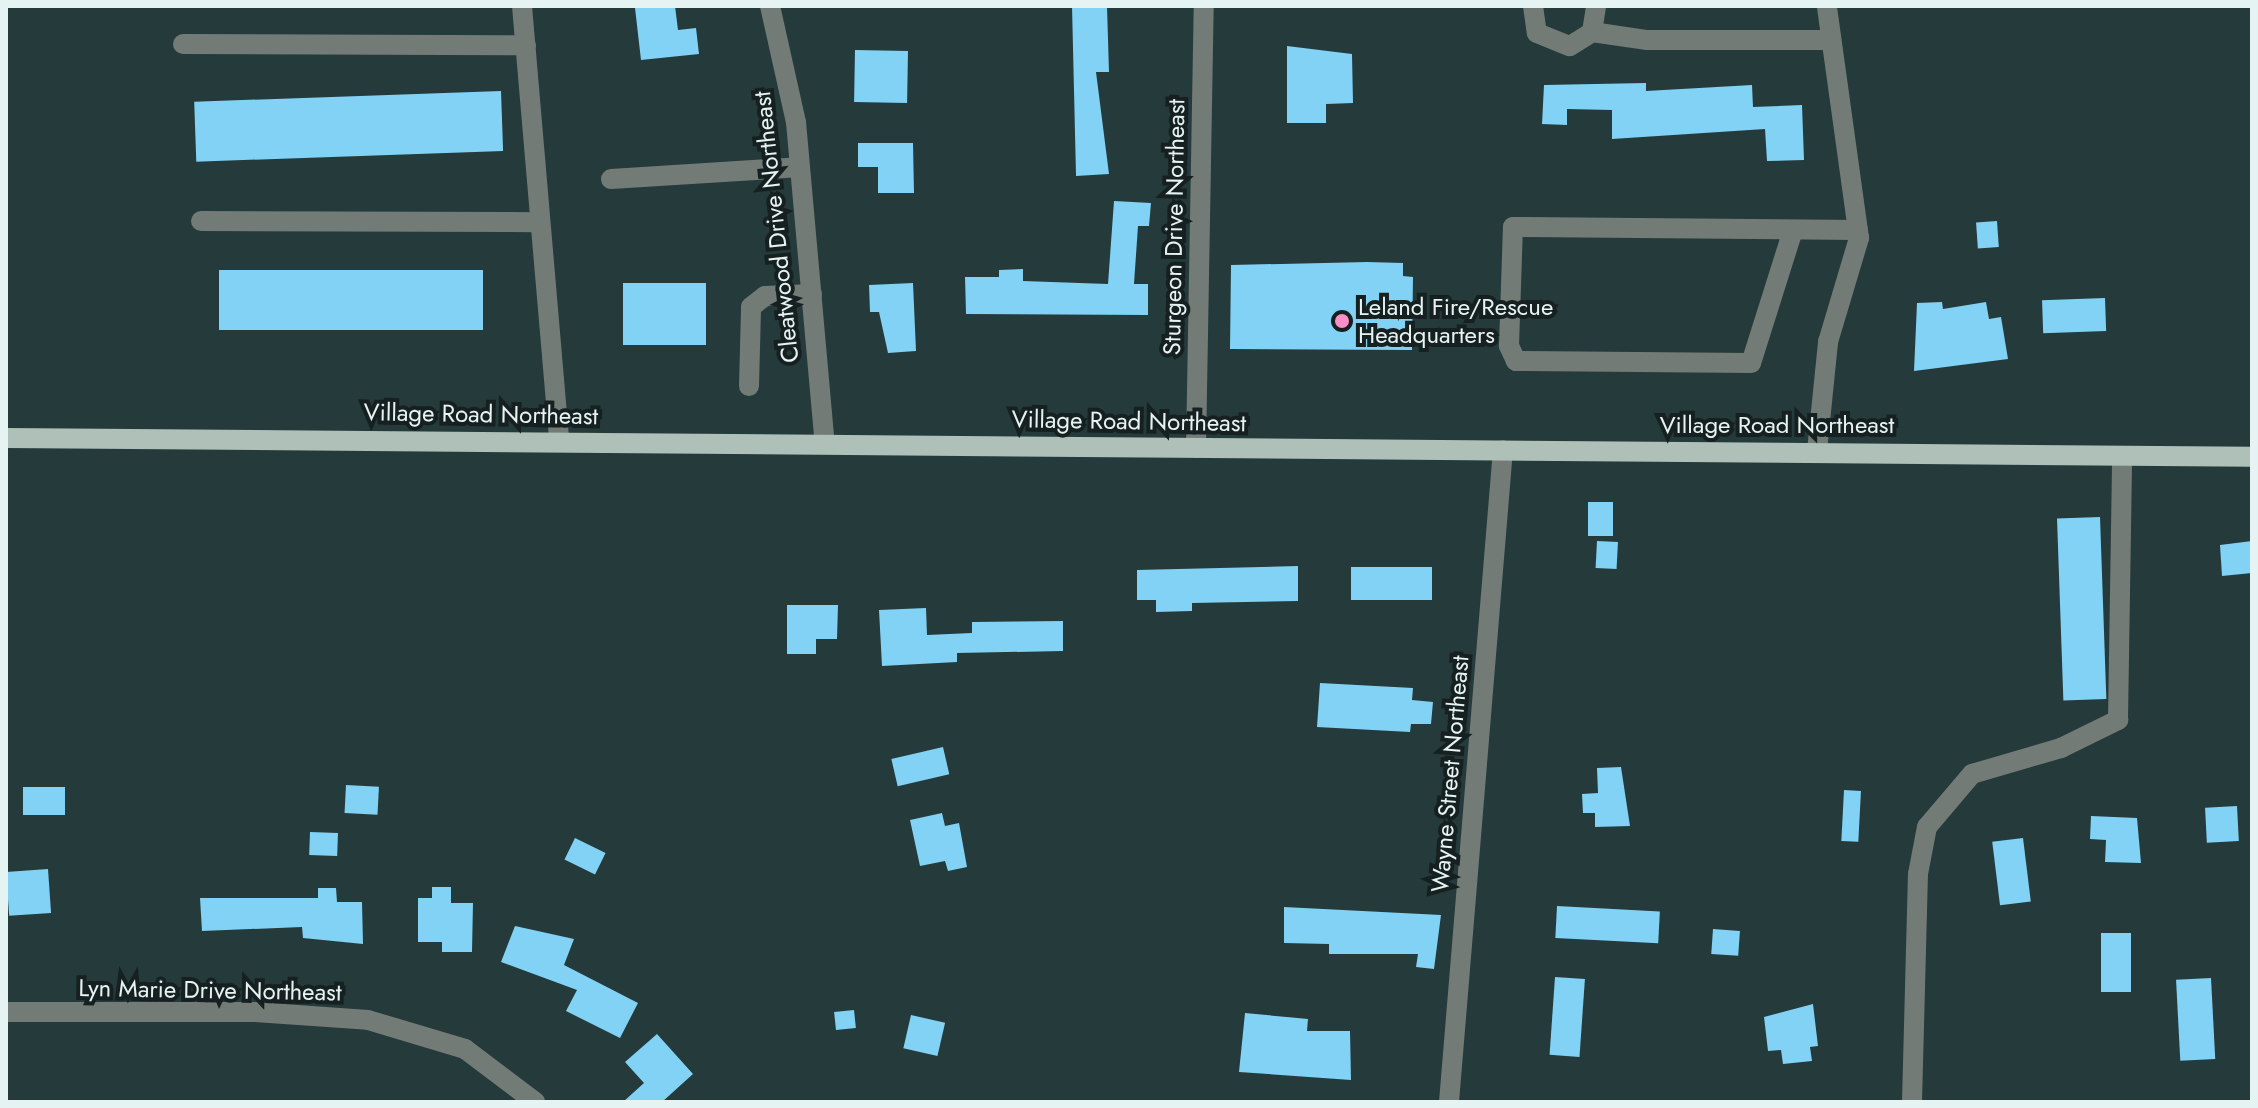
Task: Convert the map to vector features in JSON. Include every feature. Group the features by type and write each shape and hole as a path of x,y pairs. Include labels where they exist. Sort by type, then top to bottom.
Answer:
{"main road":[{"name":"Village Road Northeast","path":"6,438 1817,451 2122,459 2252,457"}],"street":[{"path":"522,6 559,441"},
{"name":"Cleatwood Drive Northeast","path":"770,6 800,167 825,444"},
{"name":"Sturgeon Drive Northeast","path":"1196,448 1204,6"},
{"path":"1533,6 1537,33 1558,46 1592,32 1647,40 1831,40"},
{"path":"1592,32 1596,6"},
{"path":"1817,451 1828,342 1858,230 1827,6"},
{"path":"183,44 526,45"},
{"path":"611,179 800,167"},
{"path":"201,221 540,222"},
{"path":"1793,230 1760,354 1751,363 1516,361 1509,346 1513,227 1858,230"},
{"path":"749,386 751,307 765,296 812,294"},
{"name":"Wayne Street Northeast","path":"1449,1102 1503,450"},
{"path":"1912,1102 1918,874 1927,827 1972,774 2061,748 2118,720 2122,459"},
{"name":"Lyn Marie Drive Northeast","path":"6,1012 255,1012 368,1020 465,1049 535,1102"}],"building":[{"path":"675,6 678,30 696,28 699,54 641,60 635,8"},
{"path":"1072,6 1107,6 1109,72 1096,72 1109,174 1076,176"},
{"path":"1287,46 1352,54 1353,103 1326,104 1326,123 1287,123"},
{"path":"855,50 908,51 907,103 854,102"},
{"path":"1646,83 1646,91 1752,85 1753,107 1802,105 1804,160 1767,161 1765,129 1612,139 1612,110 1567,109 1567,125 1542,124 1544,85"},
{"path":"501,91 503,151 196,162 194,102"},
{"path":"858,143 913,143 914,193 878,193 878,167 858,167"},
{"path":"1114,201 1151,203 1149,226 1138,226 1134,284 1148,284 1148,315 966,314 965,277 999,277 999,270 1023,269 1023,281 1108,284"},
{"path":"1997,221 1999,247 1978,248 1976,222"},
{"path":"1403,263 1403,276 1413,277 1412,350 1230,349 1231,265"},
{"path":"219,270 483,270 483,330 219,330"},
{"path":"623,283 706,283 706,345 623,345"},
{"path":"913,283 916,351 888,353 879,312 870,312 869,285"},
{"path":"2105,298 2106,331 2043,333 2042,300"},
{"path":"1942,302 1943,309 1986,302 1989,319 2001,317 2008,359 1914,371 1917,303"},
{"path":"1588,502 1613,502 1613,536 1588,536"},
{"path":"2100,517 2106,699 2063,700 2057,519"},
{"path":"1597,541 1618,542 1617,569 1596,568"},
{"path":"2252,541 2252,573 2222,576 2220,545"},
{"path":"1298,566 1298,601 1192,603 1192,611 1156,612 1156,600 1137,600 1137,570"},
{"path":"1351,567 1432,567 1432,600 1351,600"},
{"path":"787,605 838,605 837,639 816,639 816,654 787,654"},
{"path":"926,608 927,635 972,633 972,622 1063,621 1063,651 957,653 957,662 882,666 879,610"},
{"path":"1320,683 1413,688 1412,700 1433,702 1431,724 1411,724 1410,732 1317,727"},
{"path":"943,747 949,774 898,786 891,759"},
{"path":"1621,767 1630,826 1595,827 1595,813 1583,813 1582,794 1598,793 1597,768"},
{"path":"346,785 379,787 377,815 345,813"},
{"path":"23,787 65,787 65,815 23,815"},
{"path":"1844,790 1861,791 1858,842 1841,841"},
{"path":"2237,806 2239,841 2207,843 2205,808"},
{"path":"942,813 945,826 959,823 967,867 948,871 945,861 920,866 910,820"},
{"path":"2091,816 2137,818 2141,863 2105,862 2106,840 2090,839"},
{"path":"310,832 338,833 337,856 309,855"},
{"path":"575,838 606,853 595,874 564,860"},
{"path":"2023,838 2031,902 2000,905 1992,842"},
{"path":"48,869 51,913 9,916 6,872"},
{"path":"432,887 451,887 451,903 473,903 472,952 442,952 442,942 418,942 418,898 432,898"},
{"path":"318,888 336,888 337,902 362,902 363,944 303,938 302,927 202,931 200,898 318,898"},
{"path":"1557,906 1660,911 1658,943 1555,938"},
{"path":"1284,907 1441,915 1434,969 1416,967 1418,954 1329,954 1329,944 1284,943"},
{"path":"515,926 574,939 564,965 638,1003 620,1038 566,1011 577,990 501,962"},
{"path":"1713,929 1740,931 1738,956 1711,954"},
{"path":"2101,933 2131,933 2131,992 2101,992"},
{"path":"1555,977 1585,979 1579,1057 1550,1055"},
{"path":"2211,978 2215,1059 2180,1061 2176,980"},
{"path":"1813,1004 1818,1046 1810,1047 1812,1061 1783,1064 1781,1050 1768,1051 1764,1017"},
{"path":"854,1010 856,1028 836,1030 834,1012"},
{"path":"1245,1013 1308,1019 1307,1031 1350,1031 1351,1080 1239,1072"},
{"path":"911,1015 945,1023 937,1056 903,1048"},
{"path":"657,1034 693,1074 662,1102 623,1102 644,1083 625,1062"}],"place":[{"name":"Leland Fire/Rescue Headquarters","path":"1342,321"}]}
